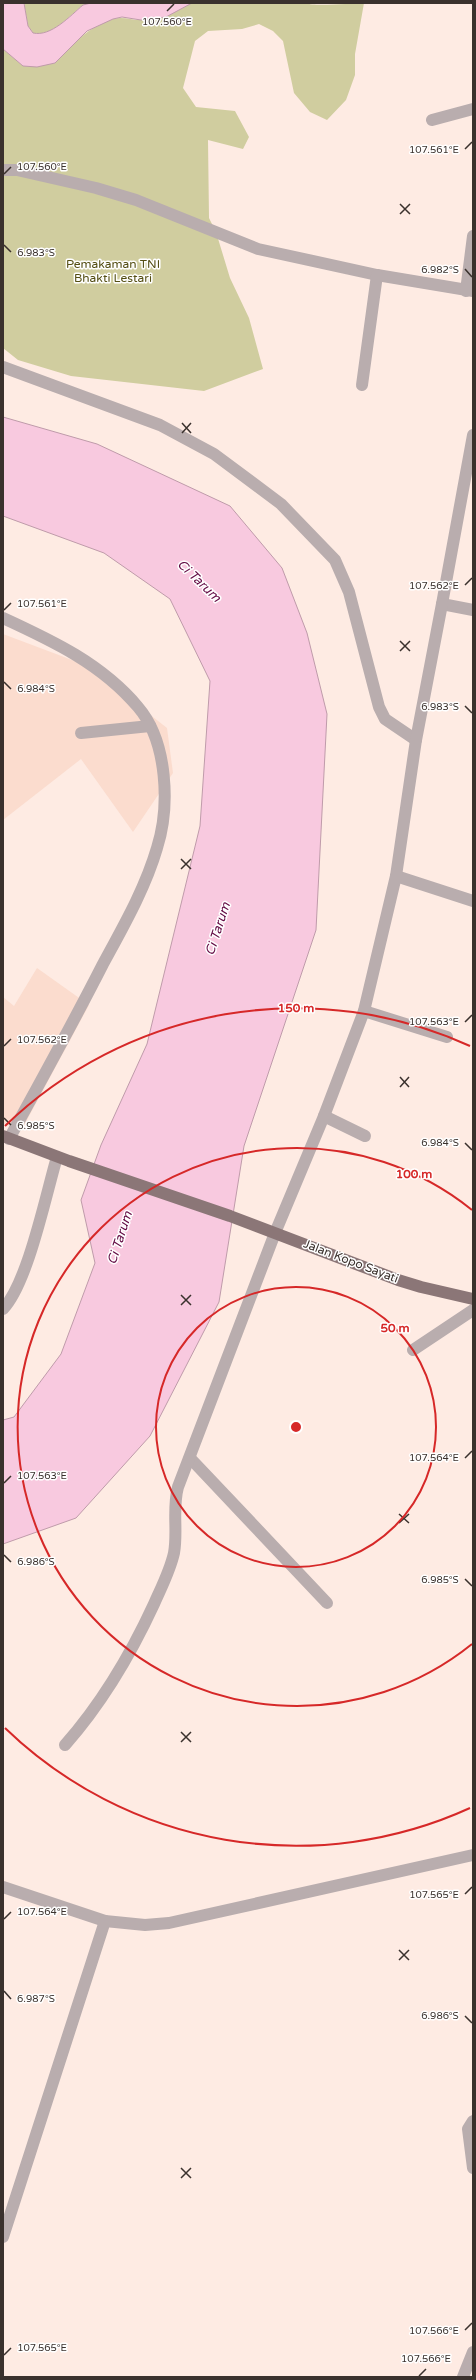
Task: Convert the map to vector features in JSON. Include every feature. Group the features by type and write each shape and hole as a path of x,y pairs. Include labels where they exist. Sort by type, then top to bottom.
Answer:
{"main road":[{"name":"Jalan Kopo Sayati","path":"6,1138 69,1162 275,1232 421,1288 473,1299"}],"street":[{"path":"432,120 473,109"},
{"path":"3,170 17,170 96,188 136,200 258,249 377,275 470,291 473,236"},
{"path":"362,385 377,275"},
{"path":"3,367 160,425 214,454 281,504 336,560 349,592 379,708 385,719 416,740"},
{"path":"65,1745 91,1716 116,1679 137,1641 167,1576 174,1553 174,1503 275,1232 324,1116 364,1012 396,876 416,740 473,436"},
{"path":"442,604 473,610"},
{"path":"3,618 62,645 96,668 139,708 150,726 165,772 163,819 158,847 142,887 109,953 6,1138"},
{"path":"81,733 150,726"},
{"path":"396,876 473,901"},
{"path":"364,1012 447,1037"},
{"path":"324,1116 365,1136"},
{"path":"3,1309 16,1289 26,1265 57,1157"},
{"path":"413,1350 473,1310"},
{"path":"190,1458 327,1603"},
{"path":"3,1887 104,1921 145,1925 169,1923 473,1855"},
{"path":"3,2237 104,1921"},
{"path":"473,2121 468,2129 473,2168"},
{"path":"463,2377 473,2352"}],"shaded area":[{"path":"3,634 88,666 167,728 173,773 133,832 81,759 3,820"},
{"path":"37,968 89,1005 21,1131 3,1123 3,997 14,1006"}],"green space":[{"path":"24,3 91,3 83,5 60,25 53,29 47,32 33,33 28,26"},
{"name":"Pemakaman TNI Bhakti Lestari","path":"192,3 306,3 325,5 364,3 355,54 355,75 346,100 327,120 310,112 294,93 283,41 273,31 259,24 242,29 208,31 195,41 183,88 196,107 235,111 249,137 243,149 208,140 209,218 216,232 230,278 249,318 263,369 204,391 71,376 18,360 3,348 3,49 23,66 55,63 81,37 104,22 120,18 147,20 174,12"}],"water":[{"path":"3,3 24,3 28,26 33,33 40,33 47,32 60,25 83,5 91,3 192,3 166,17 141,20 122,17 113,19 87,31 55,63 37,67 23,66 3,49"},
{"name":"Ci Tarum","path":"3,417 97,444 230,506 282,568 307,633 327,714 316,930 244,1146 219,1302 150,1436 76,1518 3,1544 3,1420 14,1417 61,1354 95,1263 81,1200 101,1145 147,1044 200,826 210,681 170,599 104,553 3,516"}]}
